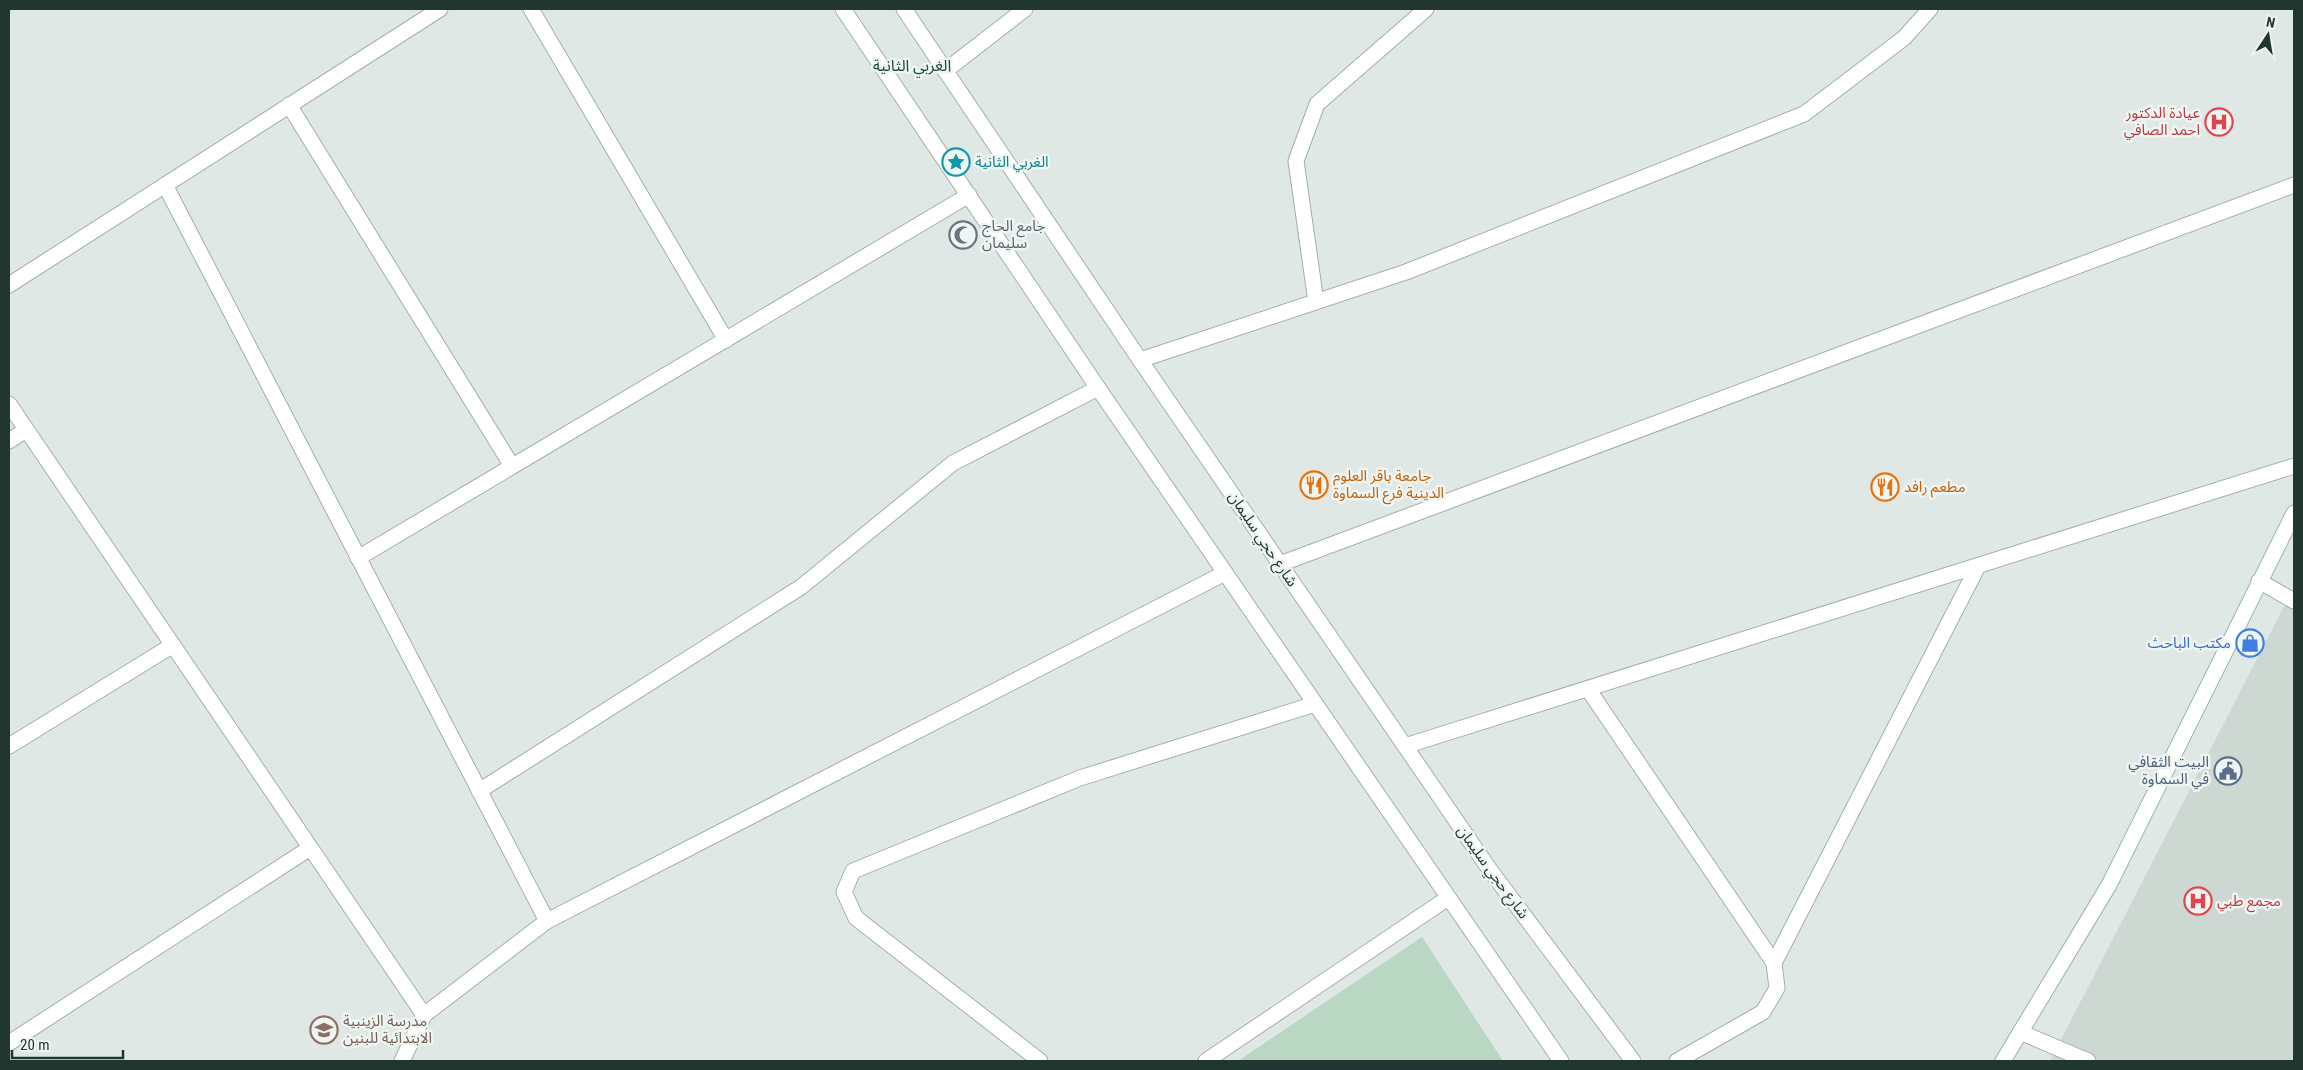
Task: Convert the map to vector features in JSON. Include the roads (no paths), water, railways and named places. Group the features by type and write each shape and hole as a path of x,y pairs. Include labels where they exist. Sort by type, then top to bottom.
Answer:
{"street":[{"path":"9,285 440,9"},
{"path":"531,9 726,340"},
{"path":"843,9 1098,388 1561,1061"},
{"name":"شارع حجي سليمان","path":"904,9 1140,360 1490,870 1633,1061"},
{"path":"945,71 1026,9"},
{"path":"1316,302 1296,161 1317,104 1426,9"},
{"path":"1140,360 1406,272 1804,114 1904,38 1930,9"},
{"path":"289,105 512,466"},
{"path":"165,185 547,921"},
{"path":"1280,564 2294,185"},
{"path":"358,558 969,196"},
{"path":"479,791 801,587 953,463 1098,388"},
{"path":"9,404 424,1015"},
{"path":"9,441 26,430"},
{"path":"1405,746 2294,466"},
{"path":"2003,1061 2109,885 2294,513"},
{"path":"1774,963 1978,566"},
{"path":"402,1061 424,1015 547,921 1225,573"},
{"path":"2259,581 2294,601"},
{"path":"9,746 173,645"},
{"path":"1588,689 1774,963 1777,988 1763,1012 1678,1061"},
{"path":"1040,1061 856,918 844,892 853,871 1080,778 1315,704"},
{"path":"9,1043 310,848"},
{"path":"1206,1061 1448,898"},
{"path":"2020,1032 2088,1061"}],"place":[{"name":"عيادة الدكتور احمد الصافي","path":"2219,122"},
{"name":"الغربي الثانية","path":"956,162"},
{"name":"جامع الحاج سليمان","path":"963,235"},
{"name":"جامعة باقر العلوم الدينية فرع السماوة","path":"1314,485"},
{"name":"مطعم رافد","path":"1885,487"},
{"name":"مكتب الباحث","path":"2250,643"},
{"name":"البيت الثقافي في السماوة","path":"2228,771"},
{"name":"مجمع طبي","path":"2198,901"},
{"name":"مدرسة الزينبية الابتدائية للبنين","path":"324,1030"}],"district":[{"name":"الغربي الثانية","path":"912,65"}]}
